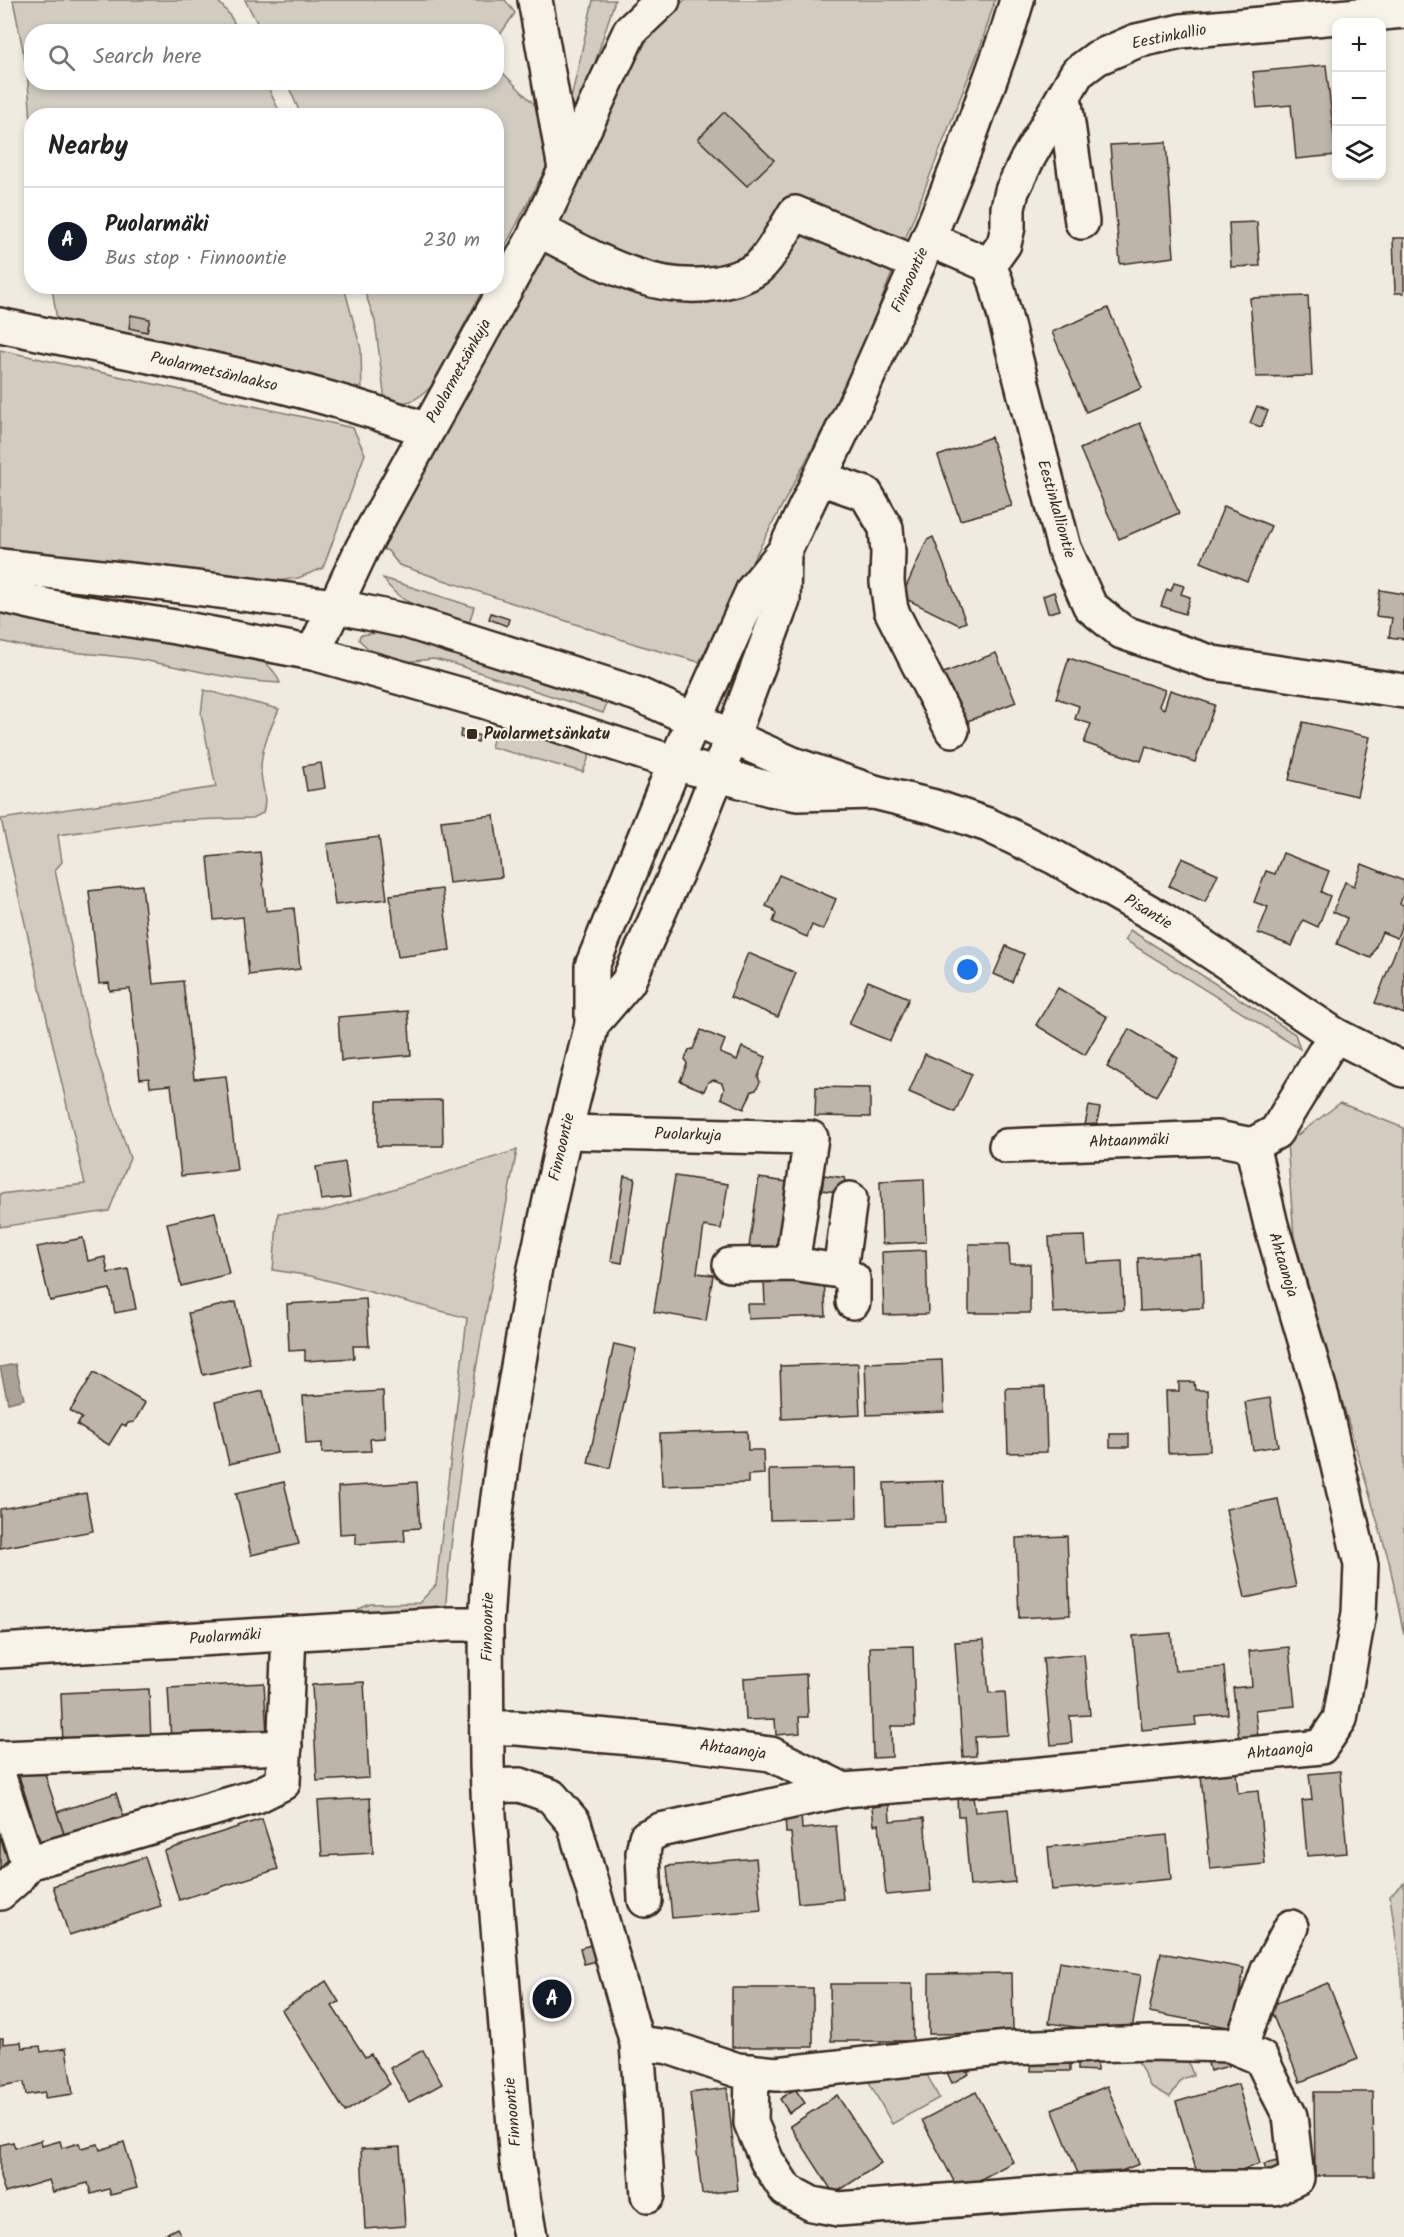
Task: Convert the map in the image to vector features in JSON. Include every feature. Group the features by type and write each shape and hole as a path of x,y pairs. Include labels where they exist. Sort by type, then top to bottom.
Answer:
{"street":[{"path":"535,0 565,169"},
{"name":"Puolarmetsänkuja","path":"504,289 537,229 630,32 663,0"},
{"name":"Finnoontie","path":"523,2234 488,1786 486,1624 490,1560 505,1443 534,1273 565,1131 592,1024 592,966 675,763 753,590 784,552 859,396 923,251 966,146 1017,0"},
{"name":"Eestinkallio","path":"989,265 1004,244 1012,191 1027,160 1077,73 1097,58 1136,41 1181,31 1404,11"},
{"path":"1064,96 1082,222"},
{"path":"537,229 606,264 657,283 698,286 735,280 757,269 795,213 923,251 989,265"},
{"name":"Eestinkalliontie","path":"989,265 996,282 1064,548 1090,606 1122,632 1213,663 1404,691"},
{"name":"Puolarmetsänkuja","path":"313,653 362,549 501,294"},
{"name":"Puolarmetsänlaakso","path":"0,325 210,369 371,410 426,430"},
{"path":"820,478 866,494 886,528 888,552 886,582 891,610 952,730"},
{"name":"Finnoontie","path":"592,1024 628,981 688,847 783,600 784,552"},
{"path":"0,566 335,606 406,621 637,694 732,737"},
{"path":"0,595 62,609 313,653 483,701 675,763 717,774"},
{"name":"Pisantie","path":"732,737 793,764 874,792 935,807 988,825 1056,858 1165,921 1335,1035 1404,1070"},
{"name":"Pisantie","path":"717,774 770,789 798,794 874,792"},
{"path":"1252,1145 1276,1132 1335,1035"},
{"name":"Puolarkuja","path":"565,1131 811,1138 792,1264"},
{"name":"Ahtaanmäki","path":"1006,1146 1217,1138 1252,1145"},
{"name":"Ahtaanoja","path":"487,1728 517,1728 666,1741 771,1754 844,1790 1032,1775 1321,1747 1340,1719 1359,1613 1361,1565 1323,1401 1270,1225 1252,1145"},
{"path":"840,1271 850,1199"},
{"path":"730,1265 792,1264 840,1271 853,1279 853,1302"},
{"name":"Puolarmäki","path":"0,1651 448,1624 486,1624"},
{"path":"0,1893 16,1879 28,1863 257,1796 283,1783 289,1633"},
{"path":"0,1758 285,1748"},
{"path":"0,1780 28,1863"},
{"path":"488,1786 520,1785 551,1796 574,1823 637,2043 648,2195"},
{"path":"645,1900 643,1853 646,1838 660,1830 844,1790"},
{"path":"1240,2049 1268,1970 1291,1927"},
{"path":"637,2043 669,2048 737,2070 752,2071 777,2074 1007,2048 1150,2043 1230,2045 1261,2058 1290,2116 1297,2178 1275,2188 1153,2188 1062,2192 839,2209 812,2204 786,2190 768,2160 751,2122 752,2071"}],"shaded area":[{"path":"13,0 217,0 235,24 24,24 24,55"},
{"path":"245,0 505,0 515,13 504,29 504,24 258,24"},
{"path":"593,0 615,0 582,103 577,106 573,105 571,99"},
{"path":"685,0 995,0 981,45 854,370 699,662 638,645 399,565 388,551 377,547 531,266 655,24"},
{"path":"504,74 544,114 550,160 504,249 504,108 298,108 290,90 504,90"},
{"path":"29,90 269,90 278,108 30,108"},
{"path":"53,294 346,294 361,349 362,397 58,328"},
{"path":"365,294 480,294 432,386 411,401 400,403 385,401 375,321"},
{"path":"0,350 353,428 365,454 323,568 298,578 264,583 0,552"},
{"path":"383,578 474,607 469,623 410,603 390,588"},
{"path":"0,608 246,655 267,665 280,683 226,677 136,659 33,648 0,641"},
{"path":"379,633 445,648 607,703 603,713 451,663 433,659 404,662 375,655 359,640 360,635"},
{"path":"204,690 279,709 263,754 261,770 265,802 263,813 253,818 161,821 58,835 62,862 55,870 91,1040 130,1158 109,1211 0,1227 0,1194 85,1184 1,819 216,787 201,714"},
{"path":"495,733 557,740 592,749 583,772 491,747"},
{"path":"1130,930 1295,1034 1300,1049 1125,940"},
{"path":"1340,1103 1404,1128 1404,1635 1389,1561 1294,1237 1287,1143"},
{"path":"517,1150 465,1440 445,1615 359,1620 359,1609 370,1604 419,1603 436,1585 467,1318 311,1276 273,1270 278,1213 323,1211"},
{"path":"15,1364 24,1399 8,1403 0,1367"},
{"path":"1404,1883 1404,2071 1402,1982 1390,1896"},
{"path":"1186,2056 1193,2075 1182,2079 1170,2097 1150,2086 1136,2057"},
{"path":"924,2069 939,2098 892,2124 867,2078"}],"building":[{"path":"1326,65 1332,119 1332,155 1296,159 1291,105 1257,108 1253,72"},
{"path":"724,112 774,160 747,186 698,139"},
{"path":"1166,142 1174,257 1120,264 1110,145"},
{"path":"1257,222 1260,266 1231,267 1229,223"},
{"path":"1393,238 1404,238 1404,293 1395,293"},
{"path":"1308,296 1312,376 1256,377 1250,298"},
{"path":"1108,308 1142,388 1086,412 1052,332"},
{"path":"131,315 150,319 147,332 129,328"},
{"path":"1257,406 1268,411 1261,427 1250,423"},
{"path":"1140,423 1179,513 1119,539 1080,449"},
{"path":"991,437 1012,506 960,520 938,456"},
{"path":"1224,506 1271,526 1247,581 1201,562"},
{"path":"933,537 966,622 959,625 906,599 903,594 927,540"},
{"path":"1174,583 1184,586 1181,594 1190,597 1185,614 1161,606 1167,589 1171,591"},
{"path":"1380,590 1404,594 1404,639 1389,637 1392,618 1376,616"},
{"path":"1054,592 1060,610 1048,613 1043,596"},
{"path":"491,613 509,619 507,626 489,619"},
{"path":"996,653 1016,702 960,724 941,674"},
{"path":"1069,658 1165,690 1159,706 1164,709 1170,690 1215,705 1195,762 1146,746 1141,761 1084,743 1091,724 1075,719 1079,706 1056,698"},
{"path":"1303,722 1370,737 1357,796 1289,780"},
{"path":"461,730 480,736 478,742 460,737"},
{"path":"321,763 325,788 307,791 303,766"},
{"path":"494,815 502,877 449,883 441,821"},
{"path":"379,837 387,899 335,905 327,844"},
{"path":"260,852 266,911 294,908 300,969 249,975 243,917 214,920 208,857"},
{"path":"1283,853 1329,871 1321,892 1330,896 1318,927 1303,920 1292,946 1258,933 1268,907 1254,902 1266,871 1275,874"},
{"path":"1182,858 1218,874 1205,902 1169,886"},
{"path":"1362,864 1404,881 1404,892 1400,904 1404,905 1404,919 1397,938 1382,932 1371,958 1337,944 1347,918 1333,912 1345,882 1354,886"},
{"path":"779,875 836,899 823,930 812,925 807,937 773,922 776,914 773,909 766,906"},
{"path":"142,885 153,984 183,981 194,1079 226,1076 237,1170 181,1176 171,1085 150,1087 149,1078 140,1079 130,989 110,991 109,983 99,984 89,891"},
{"path":"442,889 450,950 398,957 390,895"},
{"path":"1404,929 1404,1014 1375,1003"},
{"path":"1006,946 1024,954 1012,982 994,974"},
{"path":"748,953 796,973 778,1017 730,997"},
{"path":"868,981 909,998 890,1041 849,1024"},
{"path":"1058,988 1107,1017 1085,1055 1036,1025"},
{"path":"408,1011 411,1055 341,1061 338,1017"},
{"path":"1129,1029 1178,1058 1156,1096 1107,1067"},
{"path":"701,1030 725,1040 720,1053 737,1060 742,1047 766,1057 758,1077 760,1082 756,1090 752,1091 744,1109 721,1098 724,1089 722,1083 714,1080 708,1082 704,1091 680,1081 687,1064 685,1059 689,1050 693,1049"},
{"path":"925,1054 972,1074 955,1112 909,1092"},
{"path":"816,1087 870,1088 870,1117 815,1116"},
{"path":"442,1100 443,1146 377,1146 377,1101"},
{"path":"1089,1106 1100,1108 1096,1128 1085,1125"},
{"path":"345,1162 350,1197 321,1200 316,1167"},
{"path":"824,1175 845,1178 843,1193 822,1190"},
{"path":"624,1176 635,1178 622,1263 611,1261"},
{"path":"675,1176 728,1184 721,1229 704,1226 697,1273 713,1275 706,1321 654,1312"},
{"path":"759,1178 787,1182 776,1251 749,1247"},
{"path":"924,1179 926,1242 882,1244 880,1181"},
{"path":"215,1212 229,1274 181,1286 167,1223"},
{"path":"1085,1236 1087,1263 1122,1261 1124,1310 1053,1313 1049,1237"},
{"path":"83,1238 88,1261 105,1257 108,1273 128,1269 136,1309 115,1313 110,1289 50,1301 37,1247"},
{"path":"969,1244 1009,1244 1010,1264 1030,1264 1030,1313 969,1313"},
{"path":"926,1250 928,1314 884,1315 882,1252"},
{"path":"1201,1255 1203,1308 1140,1311 1138,1258"},
{"path":"824,1278 826,1316 748,1319 747,1304 765,1304 764,1280"},
{"path":"366,1299 369,1346 353,1346 354,1358 305,1361 305,1350 289,1351 287,1304"},
{"path":"236,1302 250,1364 203,1375 188,1313"},
{"path":"614,1344 636,1349 610,1468 588,1463"},
{"path":"942,1360 944,1412 867,1415 865,1363"},
{"path":"858,1363 860,1415 782,1419 780,1366"},
{"path":"94,1372 145,1403 134,1422 126,1426 122,1424 109,1445 77,1425 82,1418 70,1411"},
{"path":"1179,1382 1194,1382 1195,1390 1208,1390 1210,1451 1168,1453 1166,1391 1179,1391"},
{"path":"1045,1387 1047,1452 1008,1453 1006,1388"},
{"path":"263,1391 277,1453 229,1464 215,1402"},
{"path":"383,1391 385,1438 370,1439 371,1451 322,1453 322,1443 306,1444 303,1396"},
{"path":"1270,1398 1278,1446 1253,1450 1245,1402"},
{"path":"747,1431 748,1450 763,1450 764,1474 748,1475 748,1483 662,1486 660,1434"},
{"path":"1110,1434 1129,1434 1129,1447 1110,1447"},
{"path":"856,1468 857,1518 770,1520 769,1470"},
{"path":"943,1481 945,1523 886,1525 884,1483"},
{"path":"284,1482 299,1544 251,1555 236,1493"},
{"path":"417,1482 420,1528 404,1529 405,1541 356,1544 356,1533 340,1534 338,1487"},
{"path":"86,1493 93,1531 0,1548 0,1509"},
{"path":"1278,1499 1296,1587 1245,1598 1226,1509"},
{"path":"1067,1536 1070,1615 1019,1618 1016,1538"},
{"path":"1171,1633 1175,1671 1224,1667 1228,1714 1195,1717 1196,1725 1142,1730 1133,1636"},
{"path":"984,1640 989,1693 1005,1692 1008,1735 975,1737 976,1756 963,1757 955,1642"},
{"path":"913,1646 915,1726 891,1726 892,1757 873,1758 870,1647"},
{"path":"1289,1647 1295,1706 1255,1710 1258,1738 1239,1740 1233,1688 1252,1686 1249,1651"},
{"path":"1084,1654 1090,1715 1070,1716 1072,1743 1051,1745 1043,1658"},
{"path":"806,1674 808,1717 799,1717 800,1733 776,1735 775,1719 746,1720 744,1678"},
{"path":"364,1682 369,1778 317,1781 312,1685"},
{"path":"264,1683 267,1734 171,1740 168,1688"},
{"path":"149,1689 151,1741 63,1746 61,1693"},
{"path":"43,1768 66,1840 42,1847 19,1776"},
{"path":"1340,1771 1347,1853 1307,1856 1302,1801 1312,1800 1309,1774"},
{"path":"1236,1772 1238,1793 1258,1791 1265,1864 1210,1869 1201,1775"},
{"path":"116,1793 125,1821 66,1840 57,1812"},
{"path":"973,1797 975,1812 1008,1809 1015,1882 970,1886 964,1816 958,1816 957,1798"},
{"path":"370,1798 373,1853 322,1856 318,1801"},
{"path":"889,1805 890,1821 924,1818 931,1891 886,1895 879,1824 874,1825 872,1807"},
{"path":"801,1813 802,1829 836,1826 843,1899 798,1903 791,1833 786,1833 785,1815"},
{"path":"262,1819 278,1869 179,1900 164,1851"},
{"path":"0,1832 13,1873 0,1877"},
{"path":"1167,1835 1171,1879 1052,1890 1048,1847"},
{"path":"145,1857 161,1906 69,1935 53,1886"},
{"path":"756,1858 761,1910 672,1918 667,1866"},
{"path":"598,1943 602,1960 584,1964 580,1948"},
{"path":"1161,1953 1244,1968 1233,2028 1149,2012"},
{"path":"1059,1962 1141,1975 1131,2036 1049,2023"},
{"path":"1012,1973 1013,2033 929,2034 929,1974"},
{"path":"326,1981 339,2002 332,2006 365,2057 371,2054 390,2084 345,2112 282,2010"},
{"path":"1328,1983 1358,2059 1300,2082 1269,2006"},
{"path":"830,1984 912,1984 913,2041 831,2041"},
{"path":"732,1988 813,1988 813,2047 732,2047"},
{"path":"0,2038 3,2038 3,2044 21,2042 22,2048 40,2046 41,2052 66,2048 73,2094 45,2098 45,2092 26,2095 24,2082 0,2086"},
{"path":"423,2050 442,2084 409,2102 390,2068"},
{"path":"1225,2051 1229,2066 1210,2071 1206,2055"},
{"path":"1031,2054 1070,2055 1070,2071 1031,2071"},
{"path":"1078,2054 1097,2054 1097,2071 1078,2070"},
{"path":"961,2059 969,2074 952,2083 945,2068"},
{"path":"1238,2084 1260,2164 1200,2183 1176,2102"},
{"path":"1107,2086 1139,2164 1083,2186 1052,2109"},
{"path":"727,2088 738,2190 702,2194 690,2093"},
{"path":"795,2089 805,2103 789,2113 780,2099"},
{"path":"976,2092 1013,2162 959,2191 922,2120"},
{"path":"1314,2092 1373,2092 1374,2176 1315,2176"},
{"path":"837,2095 881,2163 834,2194 790,2126"},
{"path":"41,2140 42,2146 60,2141 62,2148 79,2143 81,2148 98,2144 100,2150 124,2142 137,2188 111,2195 109,2189 91,2194 88,2183 53,2192 49,2180 5,2193 0,2176 0,2145 13,2142 15,2148"},
{"path":"400,2147 405,2226 365,2229 361,2149"},
{"path":"1282,2160 1284,2170 1267,2174 1264,2164"},
{"path":"177,2228 182,2237 160,2237"}],"place":[{"name":"Puolarmetsänkatu","path":"472,734"},
{"name":"Puolarmäki","path":"552,1999"}]}
